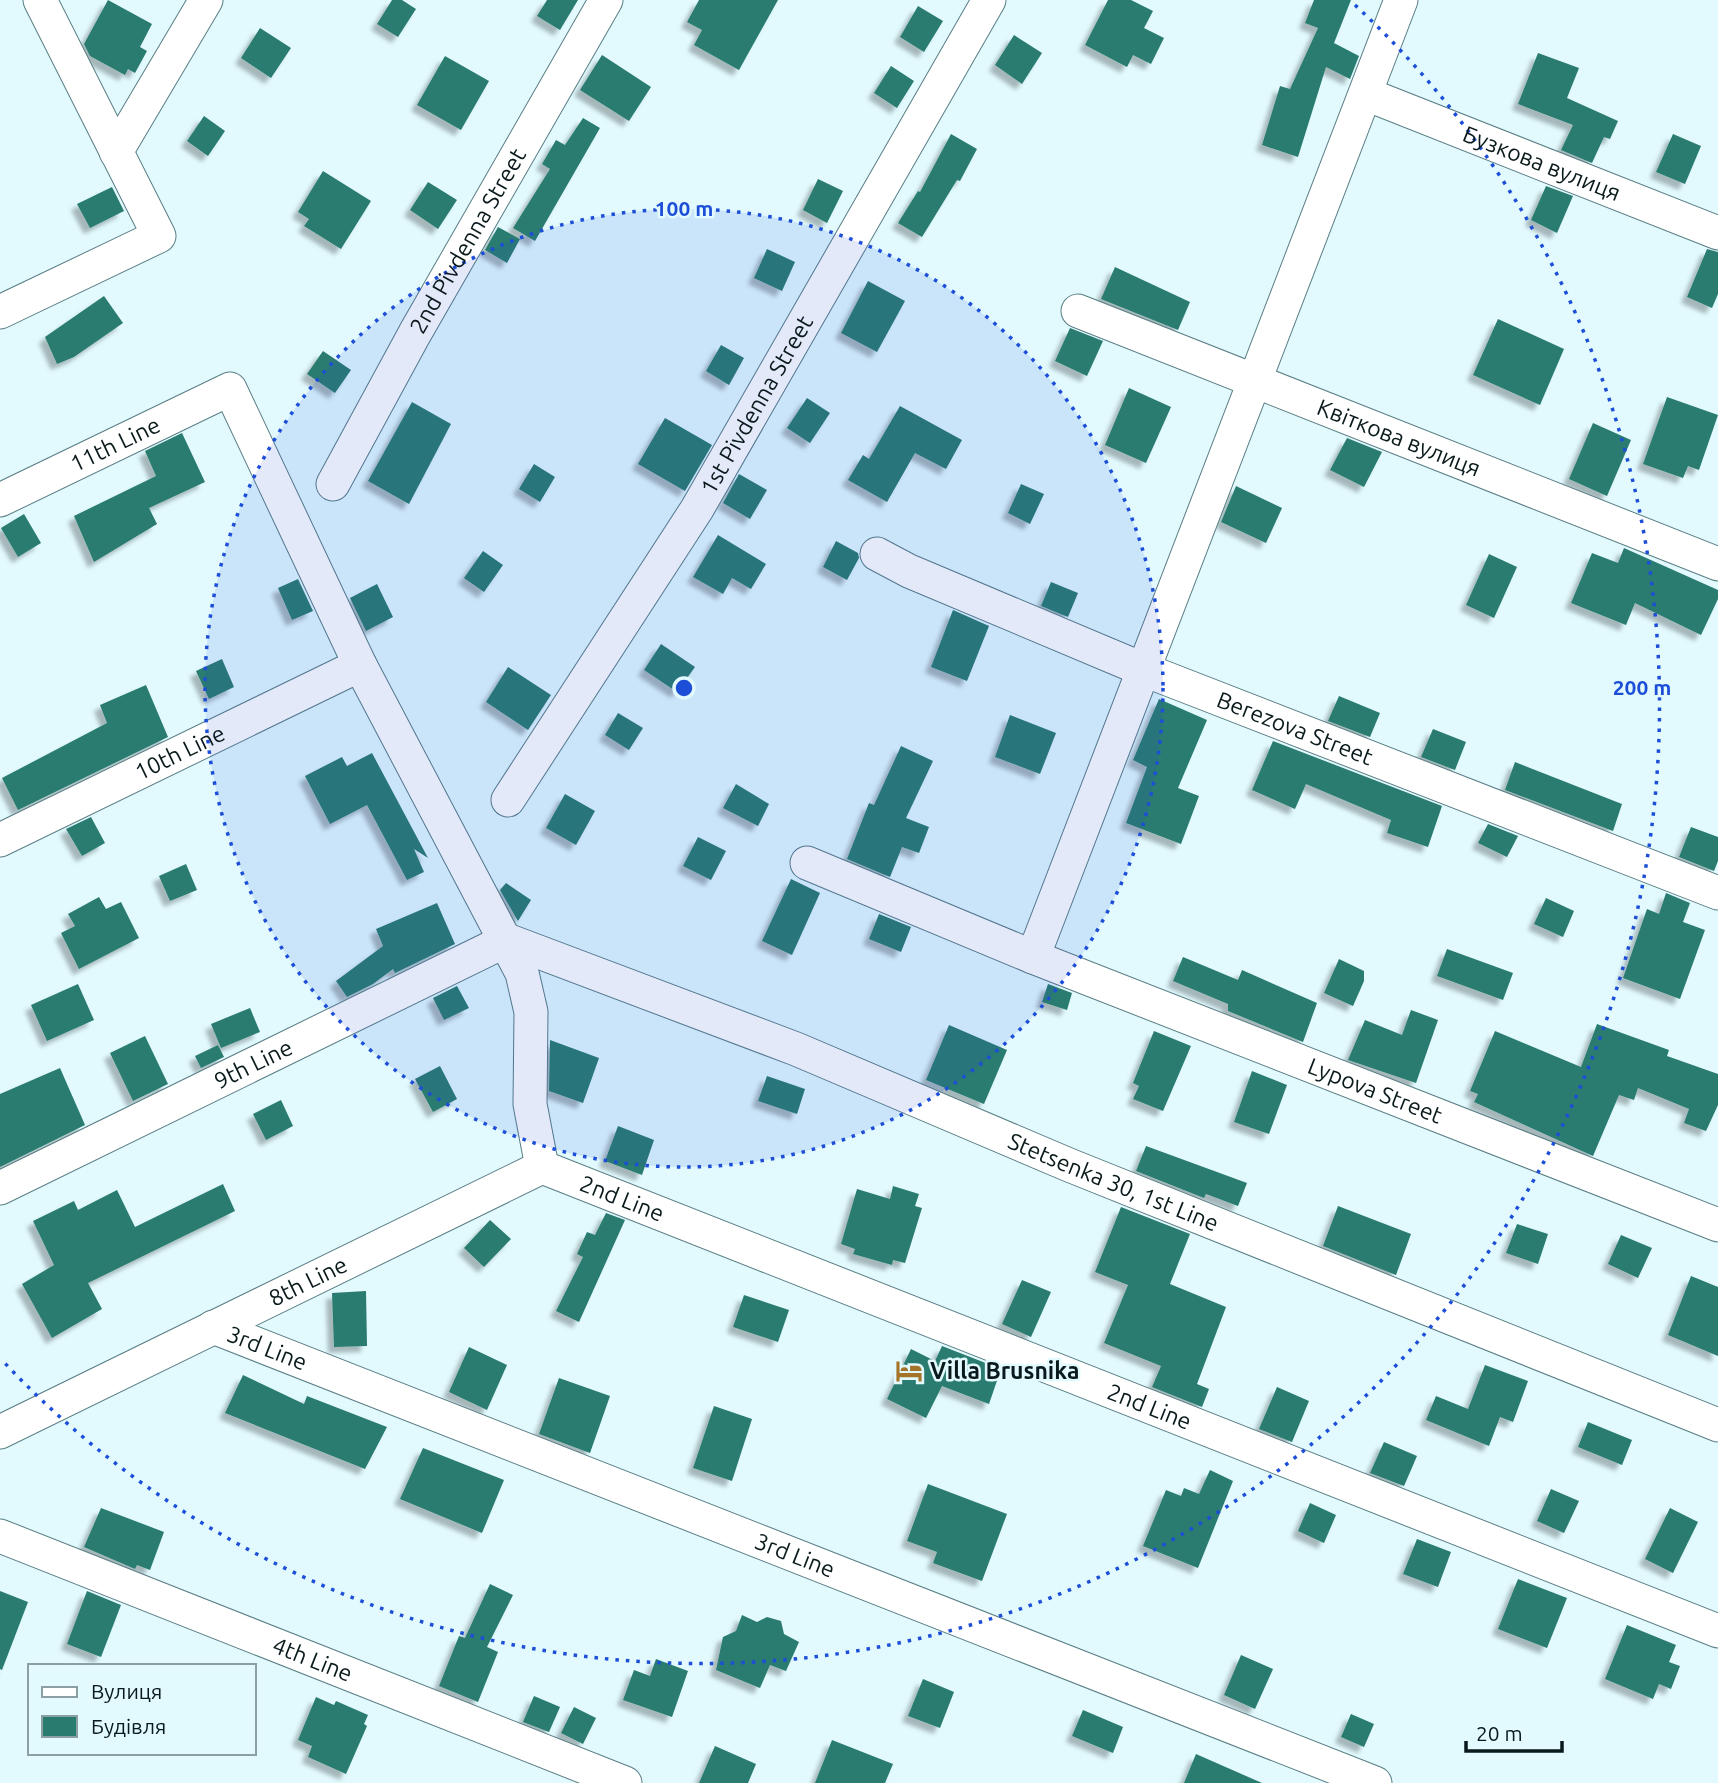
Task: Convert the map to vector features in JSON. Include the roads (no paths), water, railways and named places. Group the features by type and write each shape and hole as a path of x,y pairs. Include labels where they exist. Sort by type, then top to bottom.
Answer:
{"street":[{"path":"0,312 159,236 40,0"},
{"path":"116,152 206,0"},
{"name":"2nd Pivdenna Street","path":"332,484 415,332 606,0"},
{"name":"1st Pivdenna Street","path":"508,800 697,509 989,0"},
{"path":"1033,957 1142,669 1257,382 1401,0"},
{"name":"Бузкова вулиця","path":"1366,93 1718,233"},
{"name":"Квіткова вулиця","path":"1078,311 1718,564"},
{"name":"11th Line","path":"0,500 230,389 360,665"},
{"name":"Berezova Street","path":"877,554 909,572 1142,669 1718,893"},
{"path":"360,665 522,973 531,1012 530,1104 542,1167"},
{"name":"10th Line","path":"0,840 360,665"},
{"name":"Lypova Street","path":"807,863 1033,957 1718,1225"},
{"name":"9th Line","path":"0,1188 507,940"},
{"name":"Stetsenka 30, 1st Line","path":"507,940 796,1049 1069,1165 1718,1424"},
{"name":"8th Line","path":"0,1432 542,1167"},
{"name":"2nd Line","path":"542,1167 1718,1631"},
{"name":"3rd Line","path":"213,1327 1376,1783"},
{"name":"4th Line","path":"0,1536 625,1783"}],"place":[{"name":"Villa Brusnika","path":"909,1371"}]}
